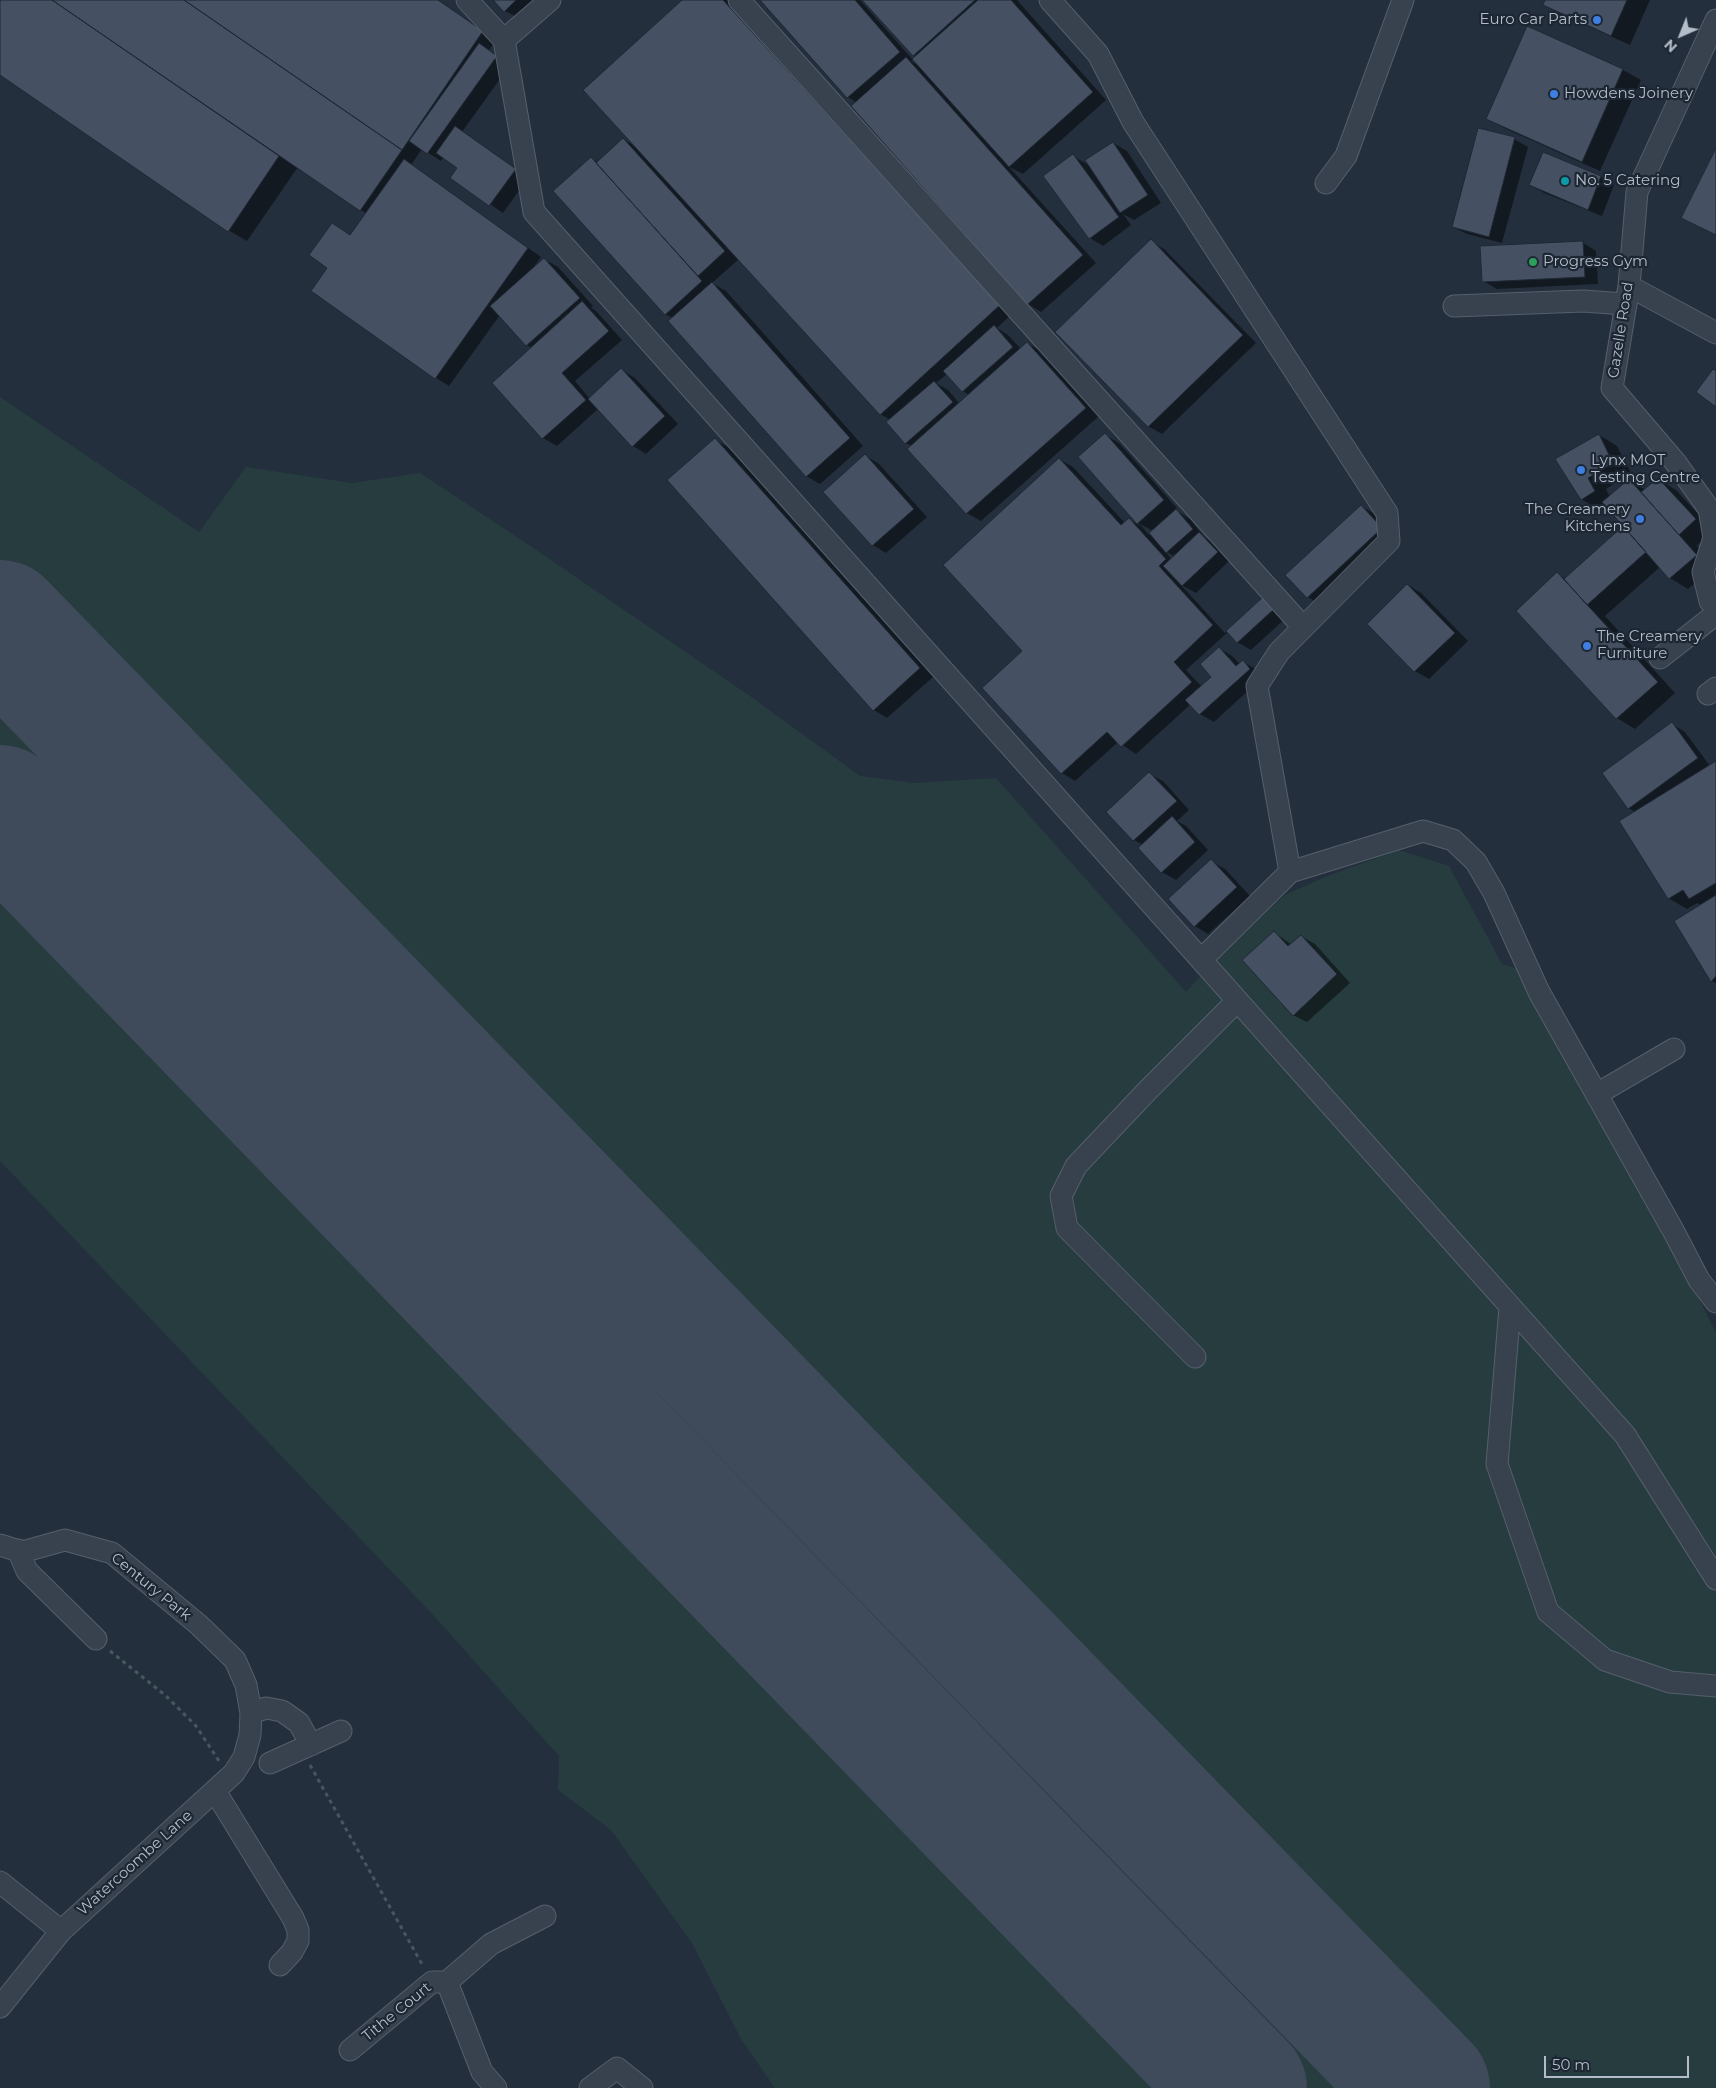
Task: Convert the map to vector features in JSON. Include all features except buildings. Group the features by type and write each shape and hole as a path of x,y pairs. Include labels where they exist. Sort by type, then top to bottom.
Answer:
{"street":[{"path":"467,0 504,40 534,212 1625,1435 1716,1579"},
{"path":"504,40 550,0"},
{"path":"738,0 1303,628"},
{"path":"1050,0 1098,54 1133,122 1387,513 1390,541 1279,652 1257,686 1290,872"},
{"path":"1326,183 1346,156 1403,0"},
{"name":"Gazelle Road","path":"1714,608 1703,572 1714,538 1709,508 1676,463 1612,388 1627,295 1637,192 1710,48 1716,20"},
{"path":"1454,306 1583,301 1627,295 1708,329"},
{"path":"1660,658 1714,608"},
{"path":"1201,960 1290,872 1423,831 1453,840 1476,862 1494,893 1539,992 1699,1280 1716,1302"},
{"path":"1196,1357 1067,1228 1061,1196 1076,1166 1148,1090 1238,1001"},
{"path":"1597,1094 1674,1049"},
{"path":"1510,1307 1497,1464 1548,1612 1605,1660 1670,1682 1716,1686"},
{"name":"Century Park","path":"9,1548 22,1552 65,1540 112,1553 199,1625 234,1660 246,1685 251,1713"},
{"path":"9,1548 27,1571 96,1640"},
{"path":"251,1713 266,1708 282,1711 299,1723 306,1747"},
{"name":"Watercoombe Lane","path":"0,2007 61,1931 222,1784 244,1757 250,1735 251,1713"},
{"path":"270,1763 341,1731"},
{"path":"222,1784 298,1930 298,1941 292,1952 280,1965"},
{"path":"0,1882 61,1931"},
{"name":"Tithe Court","path":"350,2050 491,1944 545,1916"},
{"name":"Tithe Court","path":"439,1982 482,2072 496,2088"},
{"path":"590,2088 617,2068 642,2088"}],"path":[{"path":"96,1640 165,1695 196,1726 222,1784"},
{"path":"306,1747 439,1982"}],"green space":[{"path":"0,397 199,532 246,467 352,483 420,473 750,696 860,776 914,783 996,778 1186,992 1221,954 1285,895 1325,877 1399,850 1449,866 1502,964 1518,969 1694,1289 1716,1333 1716,2088 775,2088 741,2039 692,1943 611,1830 558,1790 559,1756 435,1617 0,1161"}],"runway":[{"path":"0,625 1425,2088"},
{"path":"0,810 1242,2088"}],"place":[{"name":"Euro Car Parts","path":"1597,20"},
{"name":"Howdens Joinery","path":"1554,94"},
{"name":"No. 5 Catering","path":"1565,181"},
{"name":"Progress Gym","path":"1533,262"},
{"name":"Lynx MOT Testing Centre","path":"1581,470"},
{"name":"The Creamery Kitchens","path":"1640,519"},
{"name":"The Creamery Furniture","path":"1587,646"}]}
